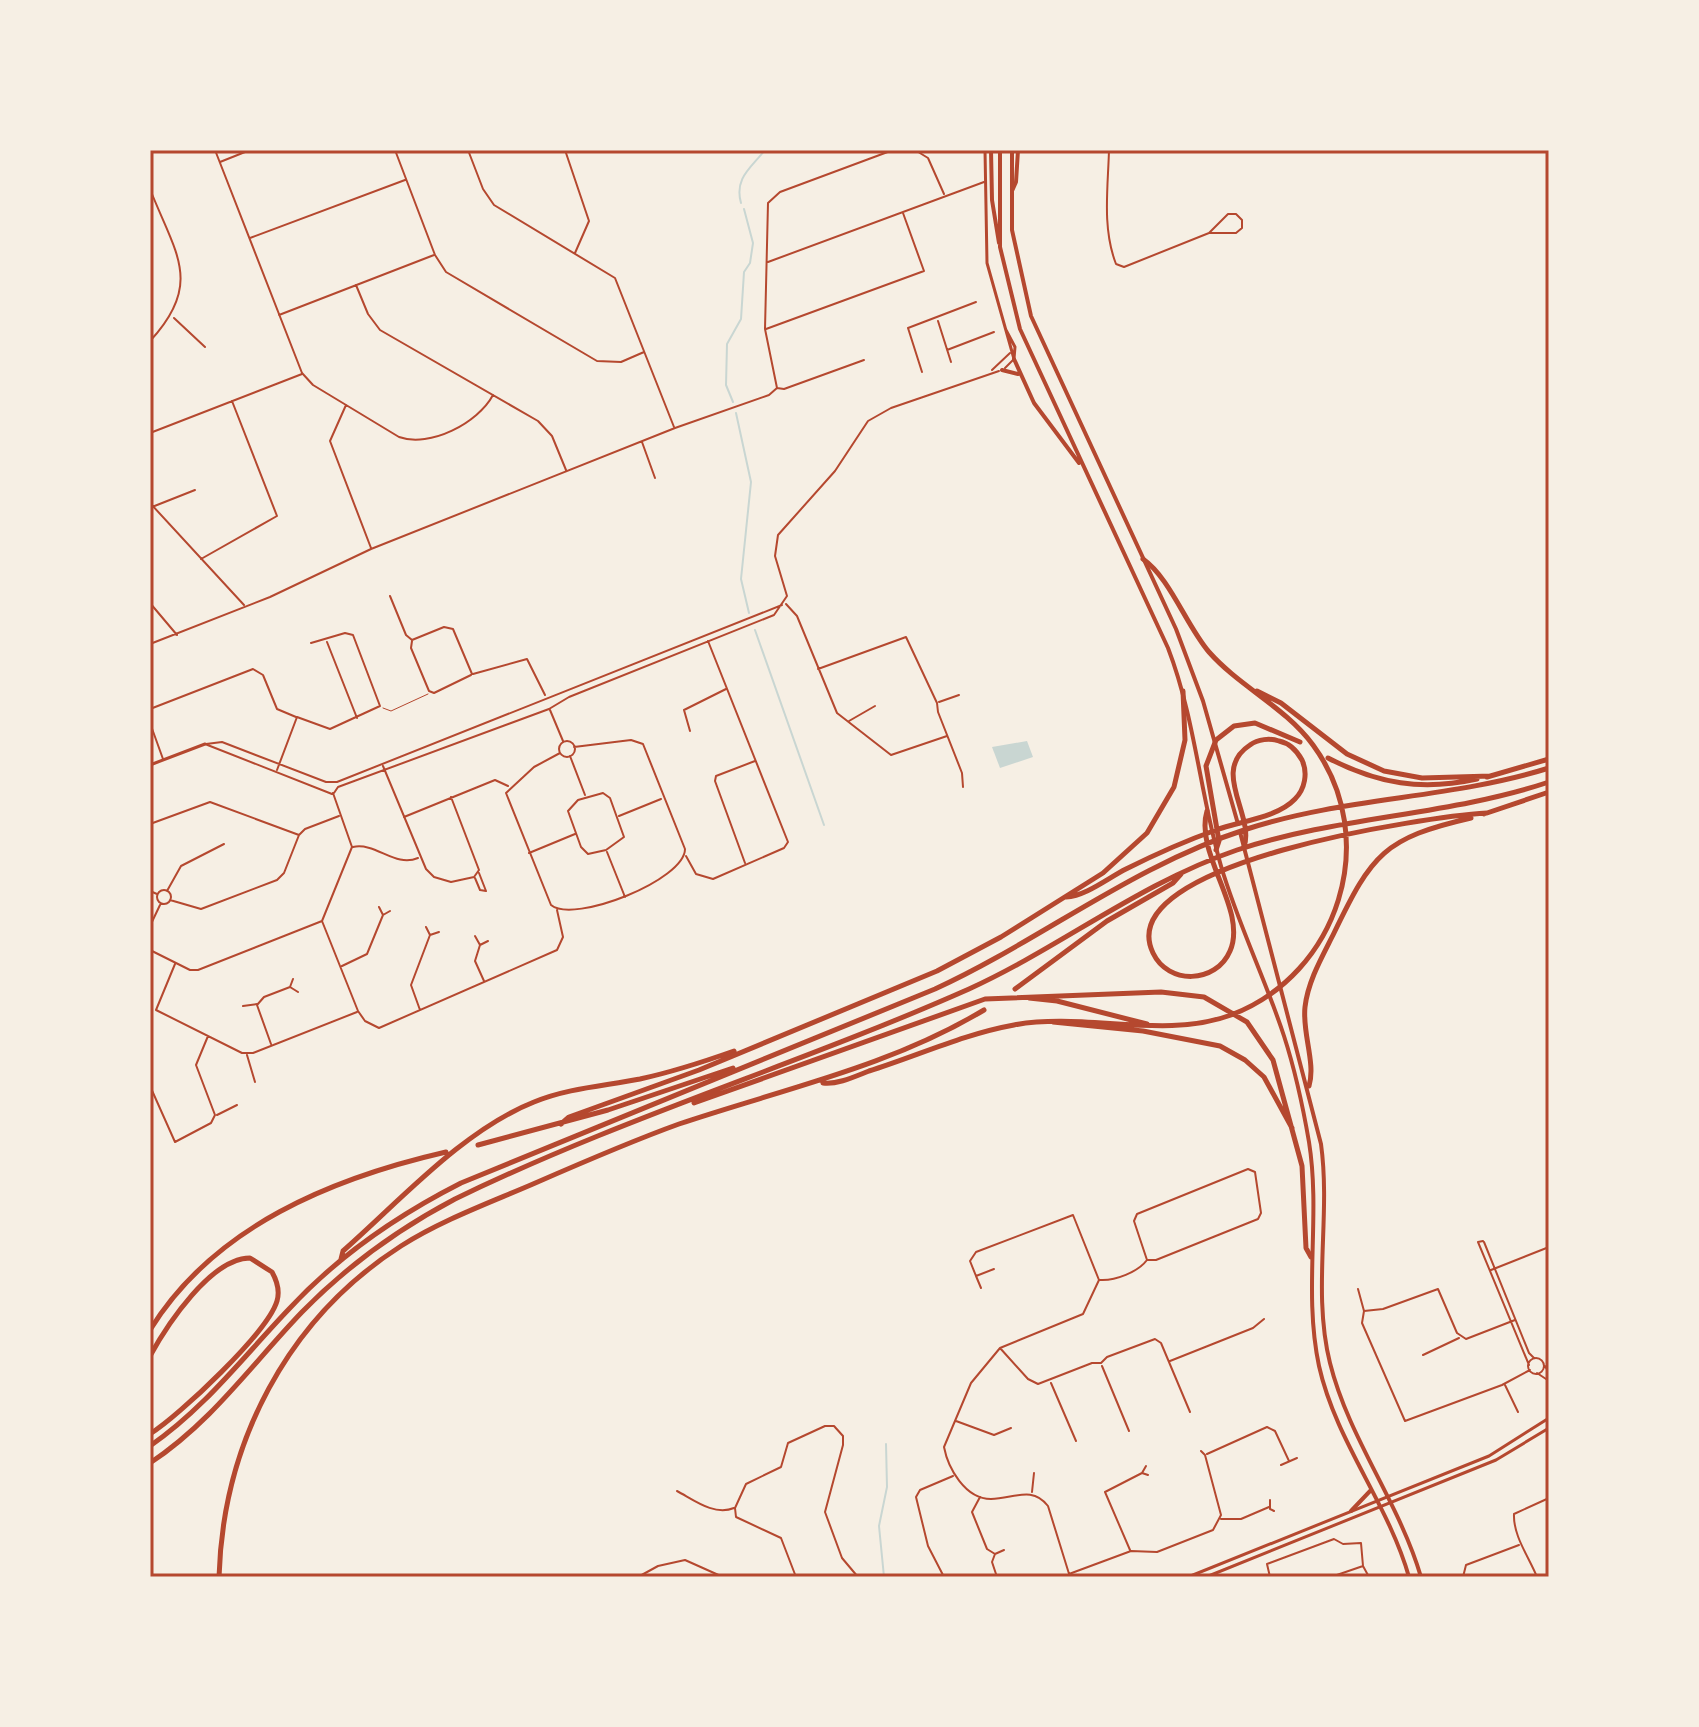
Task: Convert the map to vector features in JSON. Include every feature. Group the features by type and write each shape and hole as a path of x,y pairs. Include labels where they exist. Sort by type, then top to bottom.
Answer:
{"highway":[{"path":"991,150 994,215 1009,292 1030,354 1168,648 1183,691 1207,811 1209,819 1224,889 1234,936 1224,962 1213,972 1198,976 1183,976 1165,968 1153,953 1149,940 1153,916 1169,899 1209,878 1263,855 1314,841 1487,813"},
{"path":"1000,150 1000,247"},
{"path":"1012,150 1011,194 1018,266 1044,348 1186,656 1247,839 1244,847 1309,1086 1324,1164 1321,1287 1326,1346 1345,1412 1392,1503 1421,1577"},
{"path":"1011,194 1016,182 1018,150"},
{"path":"1014,359 1039,410 1081,465"},
{"path":"1002,370 1020,375"},
{"path":"818,1082 829,1084 995,1029 1049,1020 1187,1025 1222,1018 1259,1002 1288,981 1312,955 1332,920 1344,884 1347,846 1340,797 1325,764 1308,739 1276,707 1208,651 1181,614 1155,567 1143,559"},
{"path":"1252,690 1281,703 1347,754 1384,771 1435,779 1491,776"},
{"path":"561,1124 569,1117 937,971 1065,897 1129,852 1160,816 1174,787 1184,752 1183,691"},
{"path":"1300,742 1255,723 1234,726 1222,734 1206,762 1209,819 1219,841 1216,850 1224,889 1289,1052 1311,1158 1312,1322 1321,1376 1340,1427 1381,1507 1409,1577"},
{"path":"1065,897 1073,896 1177,845 1286,806 1299,795 1305,780 1303,764 1293,748 1270,739 1255,742 1242,752 1233,774 1236,809"},
{"path":"1328,758 1369,777 1403,785 1436,786 1491,776 1549,759"},
{"path":"150,1446 213,1395 290,1308 341,1260 401,1216 461,1183 955,980 1131,877 1233,833 1318,812 1483,786 1549,768"},
{"path":"150,1463 218,1408 327,1288 395,1234 473,1190 973,987 1185,870 1294,833 1469,803 1549,782"},
{"path":"1309,1086 1312,1077 1304,1026 1308,992 1367,869 1382,853 1411,834 1549,792"},
{"path":"1015,989 1100,926 1173,883 1185,870"},
{"path":"685,1104 703,1102 959,1006 1021,995 1179,992 1204,997 1242,1018 1257,1033 1273,1060 1295,1132 1304,1177 1306,1248 1311,1257"},
{"path":"1021,995 1140,1019 1148,1024"},
{"path":"219,1577 228,1494 250,1426 297,1343 360,1276 434,1228 592,1159 679,1124 818,1082 912,1048 984,1010"},
{"path":"1049,1020 1143,1031 1220,1046 1245,1060 1264,1077 1295,1132"},
{"path":"341,1260 343,1251 417,1185 470,1139 505,1115 555,1094 673,1071 757,1044"},
{"path":"478,1145 561,1124 742,1067"},
{"path":"150,1330 198,1272 271,1216 360,1175 446,1152"},
{"path":"150,1356 186,1303 230,1262 250,1258 272,1272 278,1294 271,1313 207,1387 150,1434"},
{"path":"1351,1511 1372,1489"}],"main road":[{"path":"984,151 987,263 1014,359"},
{"path":"1005,329 1014,344 1014,359"},
{"path":"150,765 205,744"},
{"path":"1188,1577 1489,1456 1549,1418"},
{"path":"1206,1577 1496,1460 1549,1428"},
{"path":"1238,1556 1243,1563"}],"street":[{"path":"215,150 302,373 313,385 399,437 415,441 470,421 486,408 493,395"},
{"path":"219,162 250,150"},
{"path":"395,150 435,255 454,278 597,361 621,362 645,352"},
{"path":"468,150 483,189 494,205 615,278 675,428"},
{"path":"565,150 589,221 575,253"},
{"path":"777,388 765,329 768,206 772,197 893,150"},
{"path":"915,150 928,158 945,195"},
{"path":"1109,150 1109,247 1116,264 1124,267 1209,233 1236,233 1242,228 1242,220 1236,214 1228,214 1209,233"},
{"path":"249,239 406,179"},
{"path":"767,263 985,182"},
{"path":"150,189 181,274 181,296 172,316 150,341"},
{"path":"765,329 924,271 902,211"},
{"path":"279,315 435,255"},
{"path":"356,285 368,314 380,330 546,428 567,471"},
{"path":"922,372 907,331 976,302"},
{"path":"172,316 205,347"},
{"path":"937,320 951,362"},
{"path":"947,350 994,332"},
{"path":"990,372 1011,352"},
{"path":"947,736 891,755 834,709 797,616 785,603 786,586 774,548 778,535 835,471 868,421 891,408 1002,370 1014,359"},
{"path":"150,644 246,607 371,549 675,428 769,395 777,388 784,389 864,360"},
{"path":"150,433 302,373"},
{"path":"201,559 277,516 232,401"},
{"path":"346,405 330,441 371,549"},
{"path":"642,442 655,478"},
{"path":"195,490 151,505 246,607"},
{"path":"390,596 406,635 412,640"},
{"path":"150,603 177,635"},
{"path":"205,744 222,742 326,782 337,782 785,603"},
{"path":"333,793 338,787 549,709 768,617 785,603"},
{"path":"412,640 444,627 453,629 472,674"},
{"path":"150,709 253,669 263,675 277,709 330,729 380,706 357,639 345,633 311,643"},
{"path":"574,747 640,741 685,855 696,874 706,880 746,865 788,842 707,636"},
{"path":"818,669 906,637 937,703 962,773 963,787"},
{"path":"326,640 357,719"},
{"path":"412,640 411,648 429,691 434,693 462,682 472,674 482,674 527,659 546,698 554,705"},
{"path":"690,731 684,710 727,689"},
{"path":"937,703 959,695"},
{"path":"544,709 546,698"},
{"path":"848,722 856,714 875,706"},
{"path":"205,744 333,793 352,847 322,921 358,1011 365,1021 379,1028 557,950 563,937 557,910 551,905 507,800 509,787 560,753 563,742 549,709"},
{"path":"277,770 297,717"},
{"path":"150,723 164,760"},
{"path":"563,742 570,742 574,747"},
{"path":"574,747 570,756 585,796"},
{"path":"560,753 570,756"},
{"path":"746,865 715,781 716,776 756,760"},
{"path":"383,765 426,869 442,880 462,881 478,872"},
{"path":"404,817 495,780 509,787"},
{"path":"324,788 326,782"},
{"path":"337,782 338,787"},
{"path":"607,794 618,816 624,837 606,850 583,852 568,811 585,796 607,794"},
{"path":"451,797 486,891 480,890 474,877"},
{"path":"618,816 662,798"},
{"path":"150,824 210,802 299,835"},
{"path":"167,891 170,900 192,910 277,880 284,873 299,835 305,829 340,815"},
{"path":"529,853 576,834"},
{"path":"158,895 167,891 181,866 224,844"},
{"path":"352,847 363,846 404,862 419,857"},
{"path":"606,850 625,897"},
{"path":"557,910 589,907 625,897 668,873 685,855"},
{"path":"150,891 158,895 161,904"},
{"path":"150,926 161,904 170,900"},
{"path":"379,907 383,915"},
{"path":"341,967 367,954 383,915 390,911"},
{"path":"150,950 198,970 322,921"},
{"path":"420,1011 411,985 430,935 426,927"},
{"path":"430,935 439,932"},
{"path":"475,936 480,945"},
{"path":"484,983 475,961 480,945 488,941"},
{"path":"156,1010 176,963"},
{"path":"243,1006 257,1005 264,997 290,987 293,979"},
{"path":"290,987 298,992"},
{"path":"257,1005 271,1046"},
{"path":"150,1011 156,1010 247,1054 358,1011"},
{"path":"208,1036 196,1065 215,1115"},
{"path":"247,1054 255,1082"},
{"path":"150,1086 175,1142 211,1123 215,1115 237,1105"},
{"path":"1248,1169 1255,1172 1261,1213 1258,1219 1156,1260 1147,1260 1134,1221 1137,1214 1248,1169"},
{"path":"981,1288 970,1261 976,1252 1073,1215 1099,1280 1083,1314 1000,1348 971,1383 944,1447 954,1476 980,1497 990,1499 1032,1493 1048,1506 1070,1575 1131,1551 1157,1552 1213,1530 1221,1519"},
{"path":"1549,1373 1543,1363 1534,1358 1483,1241 1478,1242 1529,1367 1549,1381"},
{"path":"1489,1271 1549,1247"},
{"path":"1099,1280 1109,1281 1142,1267 1147,1260"},
{"path":"976,1276 994,1269"},
{"path":"1364,1311 1383,1309 1435,1288 1440,1292 1460,1337"},
{"path":"1358,1289 1364,1311 1362,1323 1405,1421 1505,1383 1529,1367 1534,1358"},
{"path":"1169,1361 1253,1328 1264,1319"},
{"path":"1423,1355 1460,1337 1466,1339 1515,1320"},
{"path":"1000,1348 1028,1379 1038,1384 1050,1382 1092,1363 1101,1363 1107,1357 1155,1339 1169,1361 1190,1412"},
{"path":"1537,1373 1549,1356"},
{"path":"1101,1363 1129,1431"},
{"path":"1050,1382 1076,1441"},
{"path":"1505,1383 1518,1412"},
{"path":"954,1420 994,1435 1011,1428"},
{"path":"796,1577 781,1538 742,1523 736,1517 735,1508 746,1484 781,1467 788,1443 825,1426 834,1426 843,1436 825,1512 842,1558 858,1577"},
{"path":"1205,1455 1267,1427 1275,1431 1289,1461"},
{"path":"1201,1451 1205,1455 1221,1519"},
{"path":"1281,1465 1297,1458"},
{"path":"1131,1551 1105,1492 1142,1473 1146,1466"},
{"path":"1032,1493 1034,1473"},
{"path":"1142,1473 1148,1475"},
{"path":"944,1577 928,1546 916,1497 920,1490 954,1476"},
{"path":"677,1491 715,1510 724,1512 735,1508"},
{"path":"980,1497 972,1512 987,1549 995,1554"},
{"path":"1537,1577 1526,1550 1520,1545 1514,1514 1549,1498"},
{"path":"1269,1507 1270,1500"},
{"path":"1221,1519 1241,1519 1269,1507"},
{"path":"1269,1507 1274,1511"},
{"path":"1270,1577 1267,1564 1334,1539 1343,1544 1361,1543 1363,1566 1369,1577"},
{"path":"1463,1577 1466,1565 1520,1545"},
{"path":"997,1577 992,1562 995,1554 1004,1550"},
{"path":"638,1577 658,1566 685,1560 723,1577"},
{"path":"1331,1577 1363,1566"}],"lane":[{"path":"380,706 391,711 423,698 429,691"}],"shaded area":[{"path":"1027,741 1033,757 1000,768 992,747"}],"waterway":[{"path":"741,203 742,180 765,150"},
{"path":"733,402 726,385 727,344 741,319 744,272 750,263 753,243 744,209"},
{"path":"736,413 751,482 741,579 749,613"},
{"path":"755,630 824,825"},
{"path":"884,1577 879,1526 887,1487 886,1444"}]}
